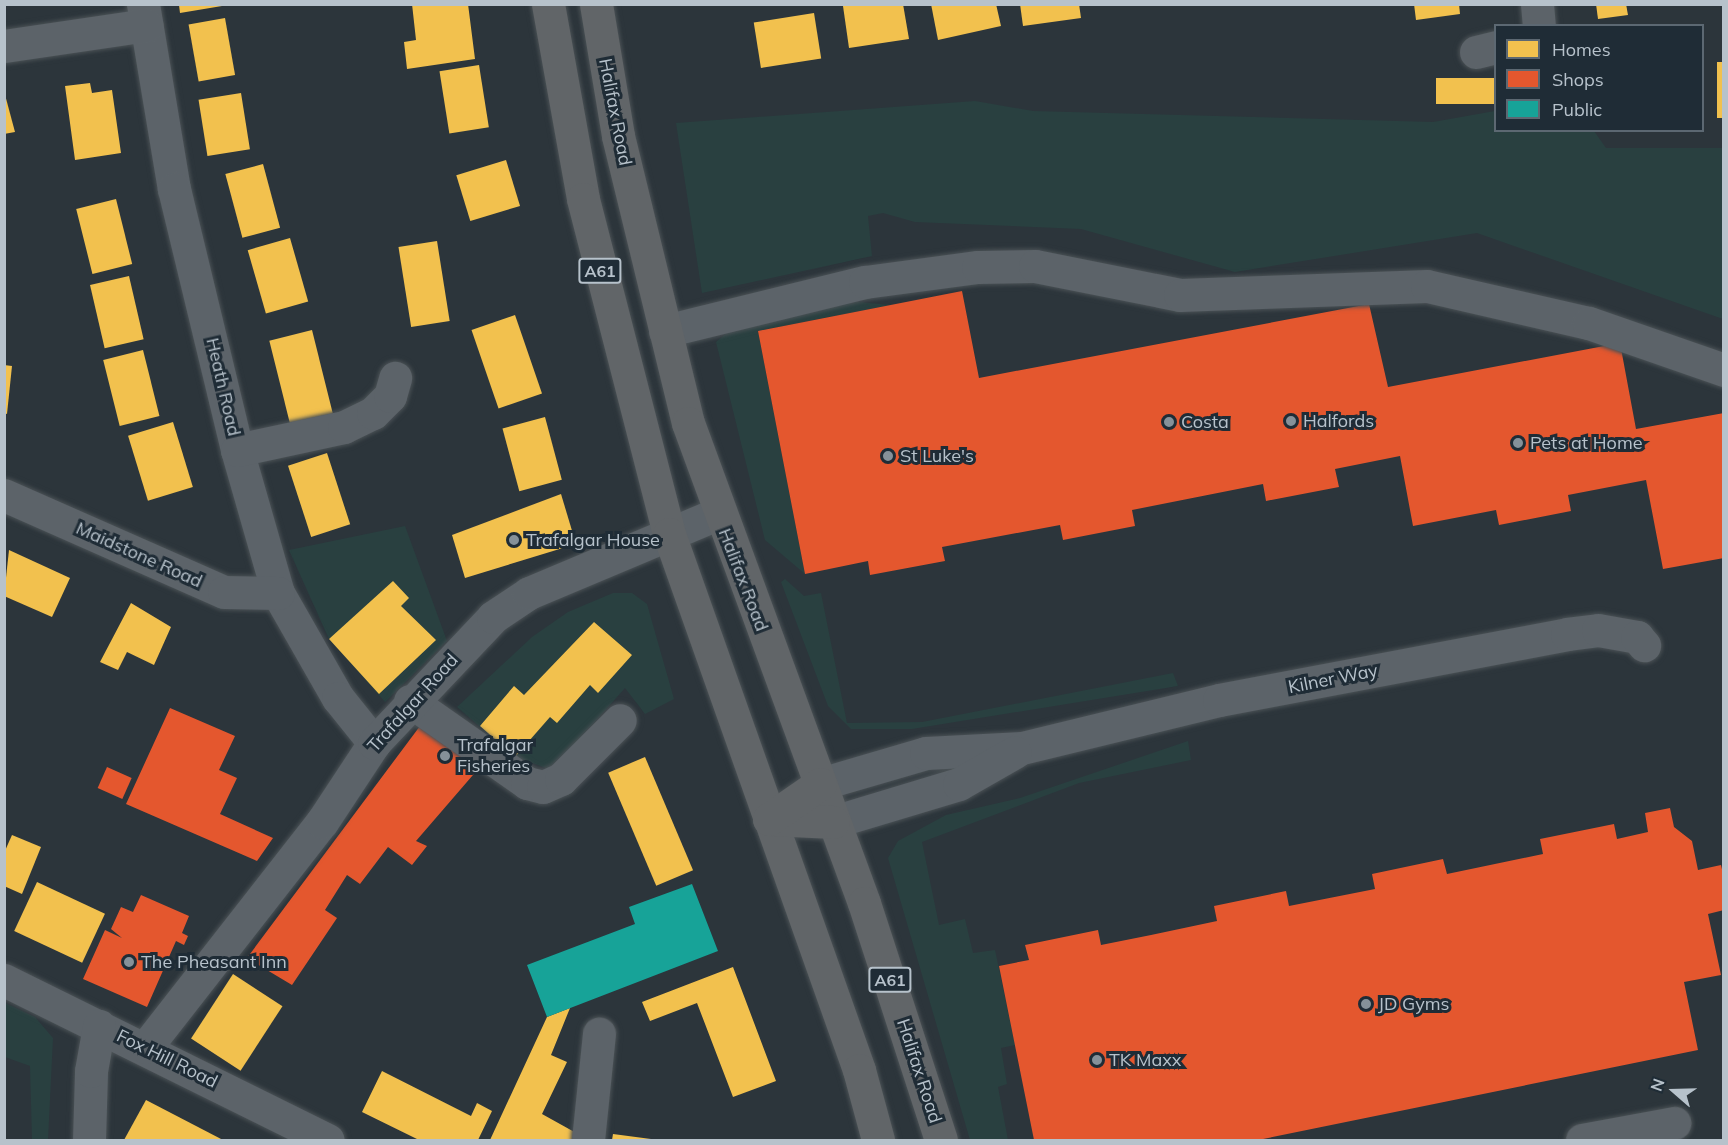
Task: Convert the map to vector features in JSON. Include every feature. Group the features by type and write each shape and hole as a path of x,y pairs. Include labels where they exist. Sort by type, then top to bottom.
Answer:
{"highway":[{"name":"A61","path":"548,4 583,199 669,534 859,1070 878,1140"},
{"name":"Halifax Road","path":"596,4 618,136 664,331 717,514 820,784 941,1140"},
{"path":"769,819 820,784"},
{"path":"769,819 833,822"}],"street":[{"path":"1537,4 1539,24"},
{"path":"4,46 145,15"},
{"name":"Heath Road","path":"145,15 174,189 237,450 278,593 338,698 374,743"},
{"path":"664,331 865,282 978,267 1035,266 1179,294 1427,286 1589,323 1724,370"},
{"path":"237,450 344,427 373,413 390,396 395,378"},
{"name":"Maidstone Road","path":"4,495 224,592 278,593"},
{"name":"Trafalgar Road","path":"146,1047 322,822 374,743 410,701 493,617 529,593 717,514"},
{"name":"Kilner Way","path":"820,784 926,753 1022,748 1219,700 1567,634 1598,630 1636,637 1644,645"},
{"path":"410,701 527,783 543,787 561,779 620,720"},
{"name":"Kilner Way","path":"833,822 959,784 1022,748"},
{"name":"Fox Hill Road","path":"4,980 146,1047 328,1140"},
{"path":"89,1140 91,1071 99,1026"},
{"path":"588,1140 599,1034"},
{"path":"1582,1140 1674,1123"}],"green space":[{"path":"975,101 1033,111 1433,122 1494,111 1494,132 1595,132 1606,148 1723,148 1723,319 1477,233 1235,272 1081,229 915,222 883,213 868,216 872,256 702,293 676,123"},
{"path":"837,300 891,305 758,331 805,574 765,540 716,342 730,330"},
{"path":"405,526 447,641 385,702 329,639 289,550"},
{"path":"785,579 804,596 821,593 847,723 922,722 1173,673 1178,686 912,729 851,729 828,706 781,582"},
{"path":"613,593 632,593 647,604 674,699 645,714 625,688 552,770 515,757 457,707 532,637 568,612"},
{"path":"1188,741 1191,760 1079,783 922,842 939,925 965,919 973,953 995,950 1015,1045 1001,1048 1007,1084 998,1087 1008,1140 970,1140 888,858 898,841 946,815 1020,798"},
{"path":"5,1003 35,1017 53,1038 48,1140 32,1140 30,1066 5,1057"}],"building: Homes":[{"path":"412,4 468,4 475,59 407,69 404,42 416,40"},
{"path":"903,4 909,39 849,48 843,6"},
{"path":"931,4 996,4 1001,26 938,40"},
{"path":"1020,4 1079,4 1081,18 1023,26"},
{"path":"1414,4 1459,4 1460,14 1416,20"},
{"path":"1596,4 1626,4 1628,15 1598,19"},
{"path":"179,5 222,5 222,6 180,13"},
{"path":"814,13 821,58 761,68 754,23"},
{"path":"225,18 235,75 199,82 189,24"},
{"path":"1717,62 1724,62 1724,118 1717,118"},
{"path":"479,65 489,127 449,133 439,71"},
{"path":"1436,78 1494,78 1494,104 1436,104"},
{"path":"90,83 92,93 112,90 121,153 75,160 65,86"},
{"path":"4,91 15,132 4,134"},
{"path":"241,93 250,149 207,156 199,100"},
{"path":"506,160 520,206 470,221 456,175"},
{"path":"263,164 280,228 242,238 225,174"},
{"path":"116,199 132,264 92,274 76,209"},
{"path":"290,238 308,301 266,314 248,250"},
{"path":"437,241 450,321 411,327 398,247"},
{"path":"129,276 144,339 105,348 90,285"},
{"path":"515,315 542,393 499,408 472,330"},
{"path":"312,330 333,415 291,426 269,341"},
{"path":"143,350 159,416 120,426 103,360"},
{"path":"4,365 12,366 7,414 4,413"},
{"path":"545,417 562,480 519,491 502,428"},
{"path":"173,422 193,487 148,501 128,436"},
{"path":"327,453 350,524 311,537 288,466"},
{"name":"Trafalgar House","path":"561,494 576,544 465,578 452,535"},
{"path":"9,550 70,578 52,617 4,596"},
{"path":"393,581 409,598 401,606 436,640 379,694 329,639"},
{"path":"131,603 171,627 154,665 127,652 118,670 100,662"},
{"path":"594,622 632,655 598,693 590,685 557,723 550,717 515,757 480,726 514,686 524,695"},
{"path":"645,757 693,870 656,886 608,773"},
{"path":"12,835 41,847 22,894 4,886 4,853"},
{"path":"37,882 105,914 82,963 14,931"},
{"path":"733,967 776,1081 733,1097 697,1003 650,1021 642,1002"},
{"path":"233,974 282,1006 241,1071 191,1039"},
{"path":"570,1008 551,1055 567,1062 542,1114 578,1134 575,1140 490,1140 547,1017"},
{"path":"382,1071 471,1116 477,1103 492,1111 478,1140 419,1140 362,1112"},
{"path":"146,1100 223,1140 124,1140"},
{"path":"613,1134 651,1139 651,1140 612,1140"}],"building: Shops":[{"path":"962,291 979,378 1369,304 1388,387 1620,343 1636,429 1724,413 1724,558 1663,569 1646,480 1568,495 1571,511 1499,525 1496,510 1413,526 1400,456 1335,469 1339,487 1266,501 1263,484 1132,510 1135,526 1063,540 1060,525 942,547 945,561 870,575 868,561 805,574 758,331"},
{"path":"170,708 235,736 219,770 237,778 220,814 273,838 257,861 126,804"},
{"path":"420,726 479,768 416,841 427,846 412,865 388,847 360,884 347,875 325,910 337,918 292,985 247,958"},
{"path":"107,767 132,778 122,799 98,788"},
{"path":"1670,808 1674,827 1692,841 1698,870 1721,865 1724,878 1724,910 1708,914 1721,975 1684,982 1698,1050 1258,1140 1034,1140 999,966 1029,960 1025,945 1098,930 1101,945 1151,935 1217,921 1214,906 1286,891 1289,906 1375,889 1372,874 1443,859 1447,874 1543,854 1540,839 1614,824 1617,839 1648,832 1645,813"},
{"name":"The Pheasant Inn","path":"141,895 189,916 182,933 188,936 184,945 176,941 147,1007 83,979 105,930 122,938 111,929 121,907 133,912"}],"building: Public":[{"path":"692,884 718,951 547,1017 527,965 635,924 629,907"}],"place":[{"name":"Halfords","path":"1291,421"},
{"name":"Costa","path":"1169,422"},
{"name":"Pets at Home","path":"1518,443"},
{"name":"St Luke's","path":"888,456"},
{"name":"Trafalgar House","path":"514,540"},
{"name":"Trafalgar Fisheries","path":"445,756"},
{"name":"The Pheasant Inn","path":"129,962"},
{"name":"JD Gyms","path":"1366,1004"},
{"name":"TK Maxx","path":"1097,1060"}]}
